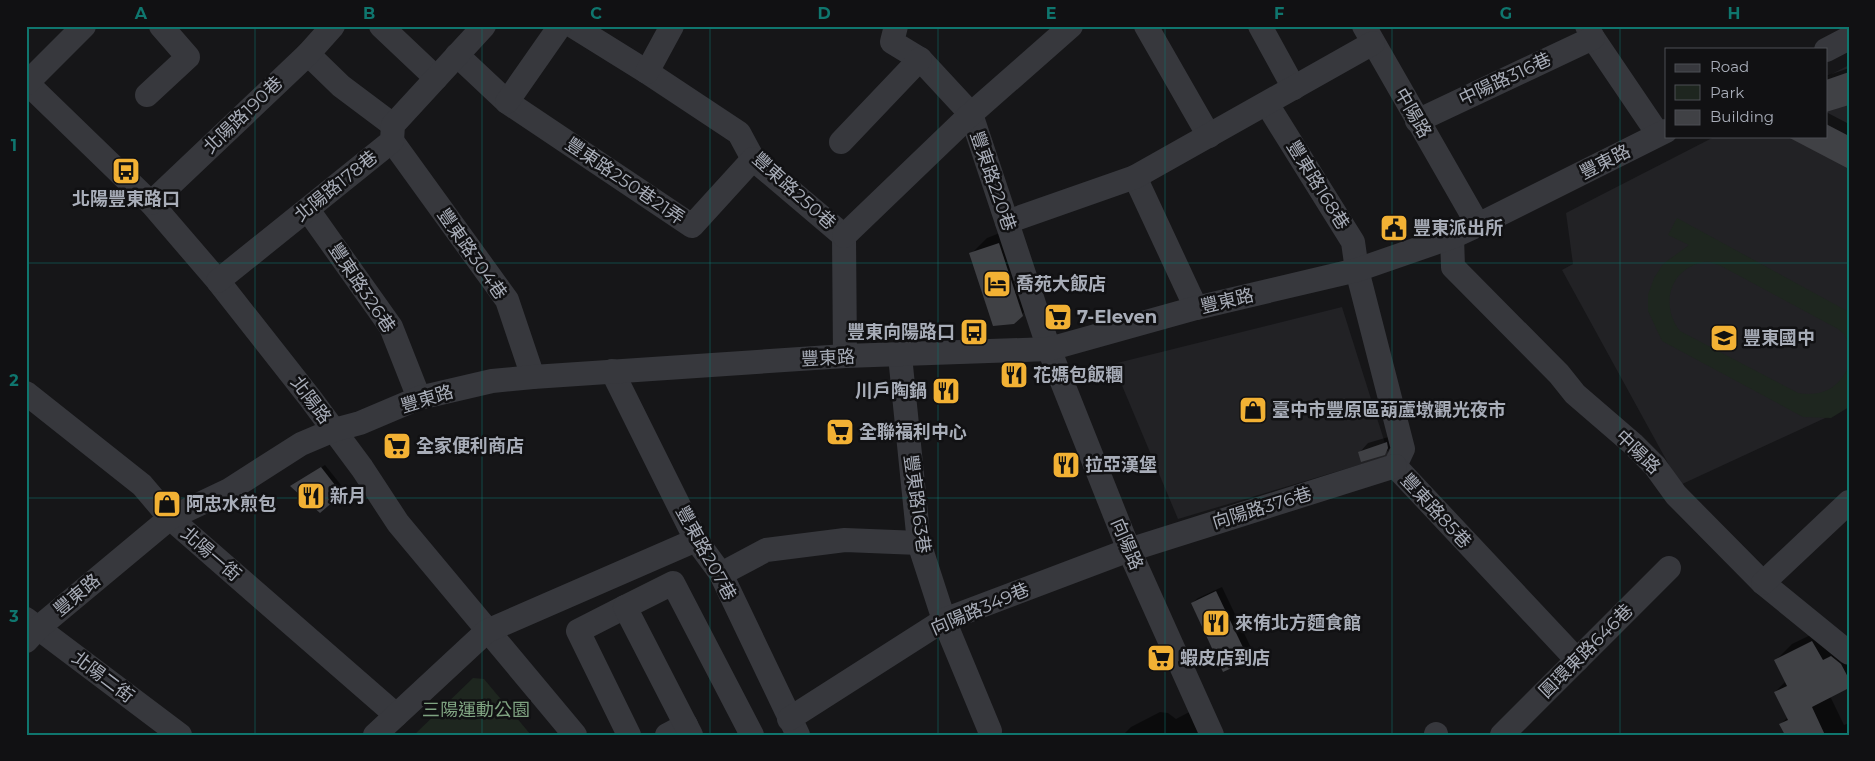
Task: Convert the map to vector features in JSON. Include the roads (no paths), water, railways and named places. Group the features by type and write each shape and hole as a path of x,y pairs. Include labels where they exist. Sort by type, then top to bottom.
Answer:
{"street":[{"path":"27,82 84,26"},
{"path":"147,95 188,57 161,26"},
{"name":"北陽路190巷","path":"151,203 308,54 333,26"},
{"path":"381,26 436,78"},
{"name":"北陽路178巷","path":"218,281 308,210 392,133 436,78 484,26"},
{"path":"458,55 507,102 560,26"},
{"name":"豐東路250巷","path":"573,26 647,72 738,133 753,159 844,236 845,356"},
{"path":"647,72 672,26"},
{"path":"844,236 971,114 1071,26"},
{"path":"1146,26 1210,136"},
{"path":"1260,26 1294,88"},
{"path":"1590,32 1662,132"},
{"name":"中陽路316巷","path":"1417,121 1590,32"},
{"name":"豐東路220巷","path":"894,34 971,114 1049,349"},
{"path":"1007,222 1135,178 1294,88 1369,34"},
{"name":"中陽路","path":"1369,34 1478,225"},
{"path":"1828,49 1849,38"},
{"name":"豐東路304巷","path":"308,54 392,133 507,300 533,377"},
{"path":"842,142 920,59"},
{"name":"北陽路","path":"27,82 151,203 218,281 334,430 362,468 398,523 576,735"},
{"name":"豐東路250巷21弄","path":"507,102 692,226 753,159"},
{"name":"豐東路168巷","path":"1267,104 1353,242 1357,270"},
{"name":"豐東路","path":"30,629 170,518 229,490 301,444 334,430 360,423 419,398 492,381 533,377 845,356 900,356 1049,349 1196,308 1357,270 1452,237 1662,132"},
{"path":"1135,178 1196,308"},
{"name":"豐東路326巷","path":"308,210 391,327 419,398"},
{"name":"中陽路","path":"1452,237 1453,266 1559,374 1575,394 1649,460 1676,495 1763,583 1849,653"},
{"name":"豐東路85巷","path":"1357,270 1403,450 1394,466 1577,660"},
{"name":"向陽路","path":"1049,349 1128,550 1212,735"},
{"name":"豐東路163巷","path":"900,356 919,544 944,620 990,731"},
{"name":"豐東路207巷","path":"612,371 696,540 721,574 794,727"},
{"name":"北陽一街","path":"26,392 142,485 170,518 396,715"},
{"name":"向陽路376巷","path":"1128,550 1394,466"},
{"path":"1763,583 1848,503"},
{"path":"375,735 487,631 696,540"},
{"path":"721,574 766,550 845,540 919,544"},
{"name":"向陽路349巷","path":"794,727 944,620 1128,550"},
{"name":"圓環東路646巷","path":"1502,735 1669,568"},
{"path":"629,735 578,632 673,583 752,735"},
{"path":"625,607 681,732"},
{"name":"北陽二街","path":"30,629 180,735"}],"place":[{"name":"北陽豐東路口","path":"126,171"},
{"name":"豐東派出所","path":"1394,228"},
{"name":"喬苑大飯店","path":"997,284"},
{"name":"7-Eleven","path":"1058,317"},
{"name":"豐東向陽路口","path":"974,332"},
{"name":"豐東國中","path":"1724,338"},
{"name":"花媽包飯糰","path":"1014,375"},
{"name":"川戶陶鍋","path":"946,391"},
{"name":"臺中市豐原區葫蘆墩觀光夜市","path":"1253,410"},
{"name":"全聯福利中心","path":"840,432"},
{"name":"全家便利商店","path":"397,446"},
{"name":"拉亞漢堡","path":"1066,465"},
{"name":"新月","path":"311,496"},
{"name":"阿忠水煎包","path":"167,504"},
{"name":"來侑北方麵食館","path":"1216,623"},
{"name":"蝦皮店到店","path":"1161,658"}],"park label":[{"name":"三陽運動公園","path":"476,710"}]}
